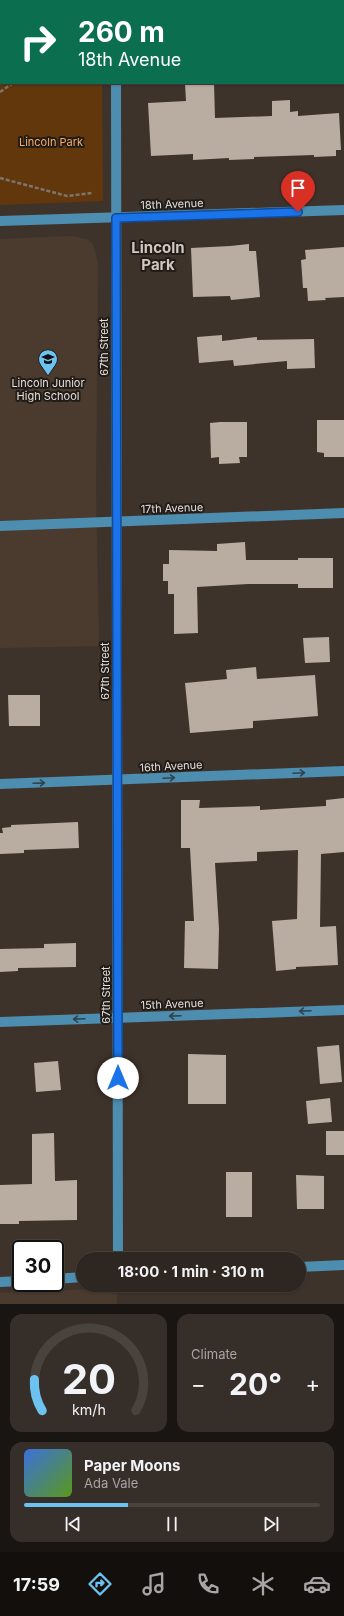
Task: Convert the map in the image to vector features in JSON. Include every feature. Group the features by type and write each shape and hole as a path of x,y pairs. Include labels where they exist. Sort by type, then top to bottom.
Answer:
{"street":[{"name":"67th Street","path":"116,84 118,1252"},
{"name":"18th Avenue","path":"0,221 344,210"},
{"name":"17th Avenue","path":"0,526 344,513"},
{"name":"16th Avenue","path":"0,784 118,781 344,771"},
{"name":"15th Avenue","path":"0,1022 344,1010"},
{"path":"306,1267 344,1265"},
{"path":"64,1278 76,1278"},
{"path":"0,1282 12,1281"}],"path":[{"path":"0,92 12,84"},
{"path":"0,178 67,196 92,193"}],"shaded area":[{"name":"Lincoln Junior High School","path":"72,236 87,239 93,244 98,263 96,490 99,646 0,648 0,239"},
{"path":"64,1290 76,1290 76,1292 117,1292 117,1304 0,1304 0,1293 64,1292"}],"green space":[{"name":"Lincoln Park","path":"0,84 102,84 103,201 0,205"}],"building":[{"path":"185,84 214,84 215,118 272,116 272,101 290,100 290,112 298,111 298,116 339,113 341,150 336,150 336,156 314,157 314,155 254,157 254,159 229,160 229,158 193,160 193,154 151,156 148,103 186,101"},
{"path":"249,244 249,251 256,251 260,297 231,300 230,296 193,297 191,248"},
{"path":"344,247 344,297 308,301 307,288 303,288 301,260 306,259 305,250"},
{"path":"222,335 222,341 257,337 257,340 314,339 315,368 287,369 287,361 234,366 233,360 199,363 197,337"},
{"path":"317,420 344,420 344,457 324,457 324,453 317,452"},
{"path":"247,422 247,457 239,457 240,463 219,464 219,457 211,458 210,423"},
{"path":"245,542 246,560 333,558 333,588 298,588 298,584 248,584 197,587 198,633 174,634 174,594 168,594 168,581 163,581 163,564 169,564 169,550 217,551 217,544"},
{"path":"329,637 330,662 305,663 303,638"},
{"path":"256,667 257,679 315,675 318,716 253,721 253,728 190,733 185,683 227,679 226,670"},
{"path":"8,695 40,695 40,726 9,726"},
{"path":"344,798 344,852 321,854 320,927 336,926 338,965 296,967 296,969 276,971 272,921 297,919 298,850 257,852 257,861 215,863 219,929 218,969 184,968 185,921 194,921 190,848 181,848 181,800 200,800 199,808 260,806 260,810 326,806 326,800"},
{"path":"78,822 79,848 24,850 24,853 0,854 0,833 3,833 2,828 11,827 11,825"},
{"path":"76,943 76,967 18,968 18,971 0,972 0,949 44,948 44,944"},
{"path":"339,1045 342,1082 320,1084 317,1047"},
{"path":"188,1054 226,1055 226,1104 188,1104"},
{"path":"58,1061 61,1090 36,1092 34,1063"},
{"path":"330,1098 332,1122 308,1124 306,1101"},
{"path":"326,1131 344,1131 344,1155 326,1155"},
{"path":"54,1133 55,1181 77,1180 77,1220 19,1221 19,1224 0,1224 0,1185 32,1184 32,1134"},
{"path":"226,1172 252,1172 252,1217 226,1217"},
{"path":"296,1175 324,1176 324,1209 297,1209"}],"place":[{"name":"Lincoln Junior High School","path":"48,376"}],"district":[{"name":"Lincoln Park","path":"158,256"}],"route":[{"path":"118,1078 116,218 298,212"}]}
